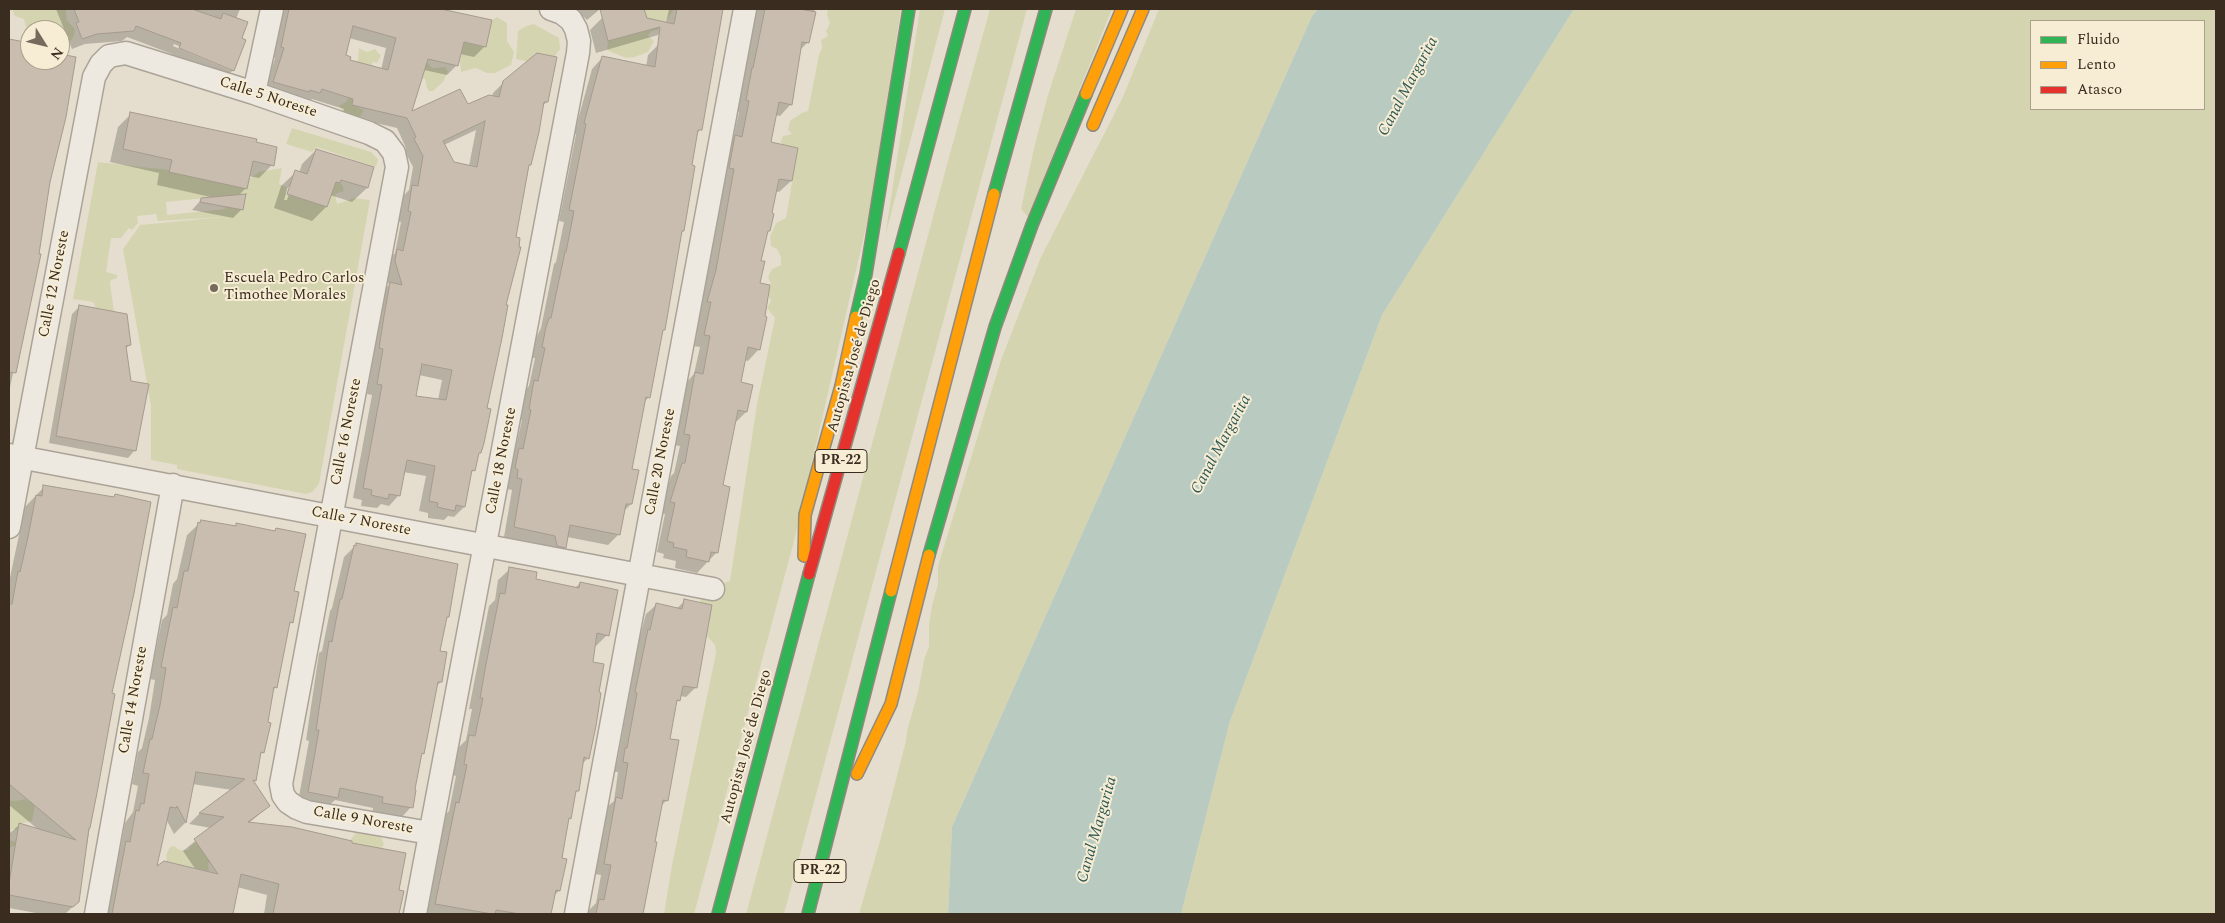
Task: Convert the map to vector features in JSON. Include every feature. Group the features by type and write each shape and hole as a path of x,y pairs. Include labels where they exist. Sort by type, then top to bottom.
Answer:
{"highway":[{"path":"804,592 805,515 841,386 866,274 909,9"},
{"name":"Autopista José de Diego","path":"718,914 804,592 965,9"},
{"name":"PR-22","path":"808,914 832,827 982,235 1046,9"},
{"path":"832,827 891,704 940,514 995,327 1032,225 1122,9"},
{"path":"1087,139 1143,9"},
{"path":"978,382 1002,337 1022,288"}],"street":[{"path":"254,93 272,9"},
{"name":"Calle 20 Noreste","path":"576,914 745,9"},
{"name":"Calle 18 Noreste","path":"415,914 578,53 579,41 576,29 571,20 556,11"},
{"name":"Calle 5 Noreste","path":"120,53 126,53 254,93 377,136 390,146 396,159 397,167"},
{"name":"Calle 12 Noreste","path":"9,527 15,456 94,77 96,70 105,60 120,53"},
{"name":"Calle 16 Noreste","path":"281,784 397,167"},
{"name":"Calle 7 Noreste","path":"15,456 713,589"},
{"name":"Calle 14 Noreste","path":"96,914 173,485"},
{"name":"Calle 9 Noreste","path":"281,784 283,795 288,802 307,812 430,833"}],"green space":[{"path":"12,9 66,9 67,20 24,20 15,16"},
{"path":"644,9 674,9 666,22 661,21 658,30 652,31 648,35 654,41 648,52 626,58 609,51 607,49 608,41 650,30"},
{"path":"901,9 872,201 794,541 694,914 664,914 672,865 716,653 715,645 704,633 707,631 709,624 700,603 701,598 723,583 730,581 757,404 775,318 767,308 771,301 768,295 771,284 768,277 772,269 781,265 781,257 777,249 771,246 770,237 776,223 786,218 798,148 781,144 781,141 783,136 792,134 788,130 790,121 808,111 822,48 821,40 828,36 826,31 830,23 827,15 828,10"},
{"path":"920,9 945,9 885,237"},
{"path":"990,9 1027,9 784,914 746,914 949,157"},
{"path":"1076,9 1112,9 1028,217 1021,209 1034,148 1048,95"},
{"path":"1159,9 1318,9 1312,16 952,827 948,914 859,914 880,841 929,646 929,624 938,584 938,566 1001,360 1041,257 1122,99"},
{"path":"1574,9 2216,9 2216,914 1181,914 1230,721 1382,315"},
{"path":"497,17 507,23 507,41 514,52 511,65 495,73 487,73 476,68 461,72 460,62 465,37 470,26 467,43 485,47 492,20"},
{"path":"70,23 75,29 70,42"},
{"path":"534,24 559,38 560,49 552,60 530,62 516,59 518,31"},
{"path":"359,48 367,52 375,49 381,56 377,63 372,62 372,66 363,64 352,104 364,110 359,118 350,117 348,112 343,112 339,106 347,101 352,82 351,67 358,60"},
{"path":"422,63 428,63 432,68 445,67 448,71 443,82 433,91 429,91 427,88 425,79 420,78"},
{"path":"292,128 371,152 378,159 376,167 316,147 312,152 286,144"},
{"name":"Escuela Pedro Carlos Timothee Morales","path":"98,162 249,179 259,172 282,168 279,184 287,187 285,193 327,207 336,182 342,184 344,191 335,194 337,204 354,198 370,200 319,484 312,492 306,494 177,469 177,465 151,460 151,406 123,249 140,225 223,217 158,221 156,214 137,216 138,223 132,230 129,228 121,238 111,238 106,272 117,275 117,278 111,280 110,283 114,312 96,308 93,302 73,299","holes":["224,196 225,209 167,215 166,202"]},
{"path":"39,786 32,821 19,824 17,830 12,829 9,840 9,800 25,799 27,801 29,795"},
{"path":"361,829 379,832 384,844 381,850 350,841 356,832"},
{"path":"9,840 17,842 17,845 9,848"},
{"path":"196,842 214,864 208,863 209,871 167,862 166,855 170,847 174,846 179,850 188,850"}],"water":[{"name":"Canal Margarita","path":"1318,9 1574,9 1382,315 1230,721 1181,914 948,914 952,827 1312,16"}],"building":[{"path":"74,9 192,9 221,19 223,13 248,22 242,38 246,40 234,71 179,48 181,43 136,26 134,31 97,34 82,39 76,23 79,22"},
{"path":"289,9 441,9 492,20 486,47 464,42 458,66 428,59 412,111 460,89 468,104 489,95 499,97 503,81 537,53 557,57 548,102 544,102 539,132 531,165 529,165 516,237 520,238 519,247 521,247 506,305 508,305 502,338 487,408 491,409 484,443 481,453 479,453 475,471 472,470 465,507 456,505 455,511 437,507 438,503 429,501 435,466 407,460 400,496 389,494 388,499 371,495 372,490 363,488 382,385 377,384 383,349 379,348 390,282 402,285 395,261 397,249 403,251 411,212 408,211 412,185 418,186 423,156 414,139 416,137 407,118 352,105 353,99 322,89 320,93 310,90 309,92 273,82 284,48 281,47","holes":["353,26 396,38 388,70 350,60 351,57 346,55","485,121 477,167 454,162 443,141","422,364 452,370 446,400 416,396"]},
{"path":"600,9 644,9 647,18 674,24 677,9 723,9 702,130 698,130 692,165 695,166 665,330 663,330 650,398 646,397 632,469 639,470 632,504 626,504 620,535 570,525 566,548 557,546 555,536 514,527 522,479 517,478 518,470 515,468 519,448 523,449 531,410 529,409 534,380 538,381 545,348 542,347 546,327 549,318 551,318 566,252 574,211 569,210 586,124 584,123 602,56 655,67 660,27 608,41"},
{"path":"765,9 800,9 816,12 809,43 802,42 792,105 779,102 771,142 798,148 792,181 779,179 772,213 774,214 761,261 765,261 760,283 770,285 765,316 767,317 760,350 748,347 741,382 753,385 747,412 738,410 723,485 730,487 718,553 711,552 709,562 686,557 687,550 673,547 674,543 667,541 675,503 670,502 682,463 685,463 690,435 684,434 695,372 703,374 710,336 704,335 711,302 707,302 716,270 734,169 729,168 735,135 742,137 749,101 746,100"},
{"path":"9,39 20,41 20,70 70,70 70,56 76,57 66,117 50,182 39,254 41,254 16,373 9,372"},
{"path":"130,112 257,139 256,142 277,147 274,166 253,161 247,189 169,172 172,160 123,149"},
{"path":"316,149 374,167 368,188 341,180 340,183 336,182 327,207 287,194 295,170 307,174"},
{"path":"246,194 243,210 200,202 201,198"},
{"path":"79,305 127,314 131,345 126,346 131,381 149,384 136,451 56,436"},
{"path":"43,485 114,497 115,494 151,502 134,593 112,693 115,694 89,828 79,902 73,907 9,895 9,883 19,823 76,840 9,784 9,604 12,604 18,571 20,572 36,495 42,496"},
{"path":"201,520 236,526 236,523 275,531 276,528 306,534 294,591 299,592 293,623 290,622 277,688 274,687 268,722 271,723 264,753 261,752 256,781 253,780 270,806 248,822 292,827 352,841 352,843 406,853 399,890 404,891 399,914 273,914 279,884 241,874 233,914 112,914 126,841 130,842 136,810 139,811 141,803 144,804 149,774 143,773 160,705 166,668 161,667 173,607 177,608 184,571 188,571 198,522 200,523","holes":["196,772 245,779 199,813 224,817 194,839 218,874 164,861 157,866 170,807 176,808 177,806 186,823"]},
{"path":"356,543 458,564 449,617 447,617 440,651 447,652 442,682 438,682 424,754 422,753 413,808 382,803 383,797 340,788 338,798 308,792 319,730 316,730 329,641 332,642 340,599 342,599"},
{"path":"509,567 537,572 536,579 579,588 580,582 618,590 609,636 597,633 593,662 604,664 596,726 589,759 584,757 579,791 576,791 571,819 569,818 562,858 567,859 560,891 556,890 551,914 520,914 496,910 495,914 492,914 435,904 456,802 459,803 467,765 464,764 469,735 475,736 483,698 480,698 500,593 505,594"},
{"path":"684,599 712,605 697,688 683,686 680,701 677,700 670,739 679,740 668,801 663,800 643,914 596,914 599,899 604,900 611,865 604,864 616,797 622,799 628,763 623,762 625,748 627,748 637,693 635,692 648,629 650,630 656,603 682,609"}],"traffic: fast":[{"path":"856,317 866,274 909,9"},
{"path":"899,253 965,9"},
{"path":"994,194 1046,9"},
{"path":"929,555 995,327 1032,225 1086,94"},
{"path":"718,914 809,574"},
{"path":"808,914 891,591"}],"traffic: slow":[{"path":"1086,94 1122,9"},
{"path":"1093,125 1143,9"},
{"path":"891,591 994,194"},
{"path":"804,556 805,515 841,386 856,317"},
{"path":"857,774 891,704 929,555"}],"traffic: jam":[{"path":"809,574 899,253"}],"place":[{"name":"Escuela Pedro Carlos Timothee Morales","path":"214,288"}]}
